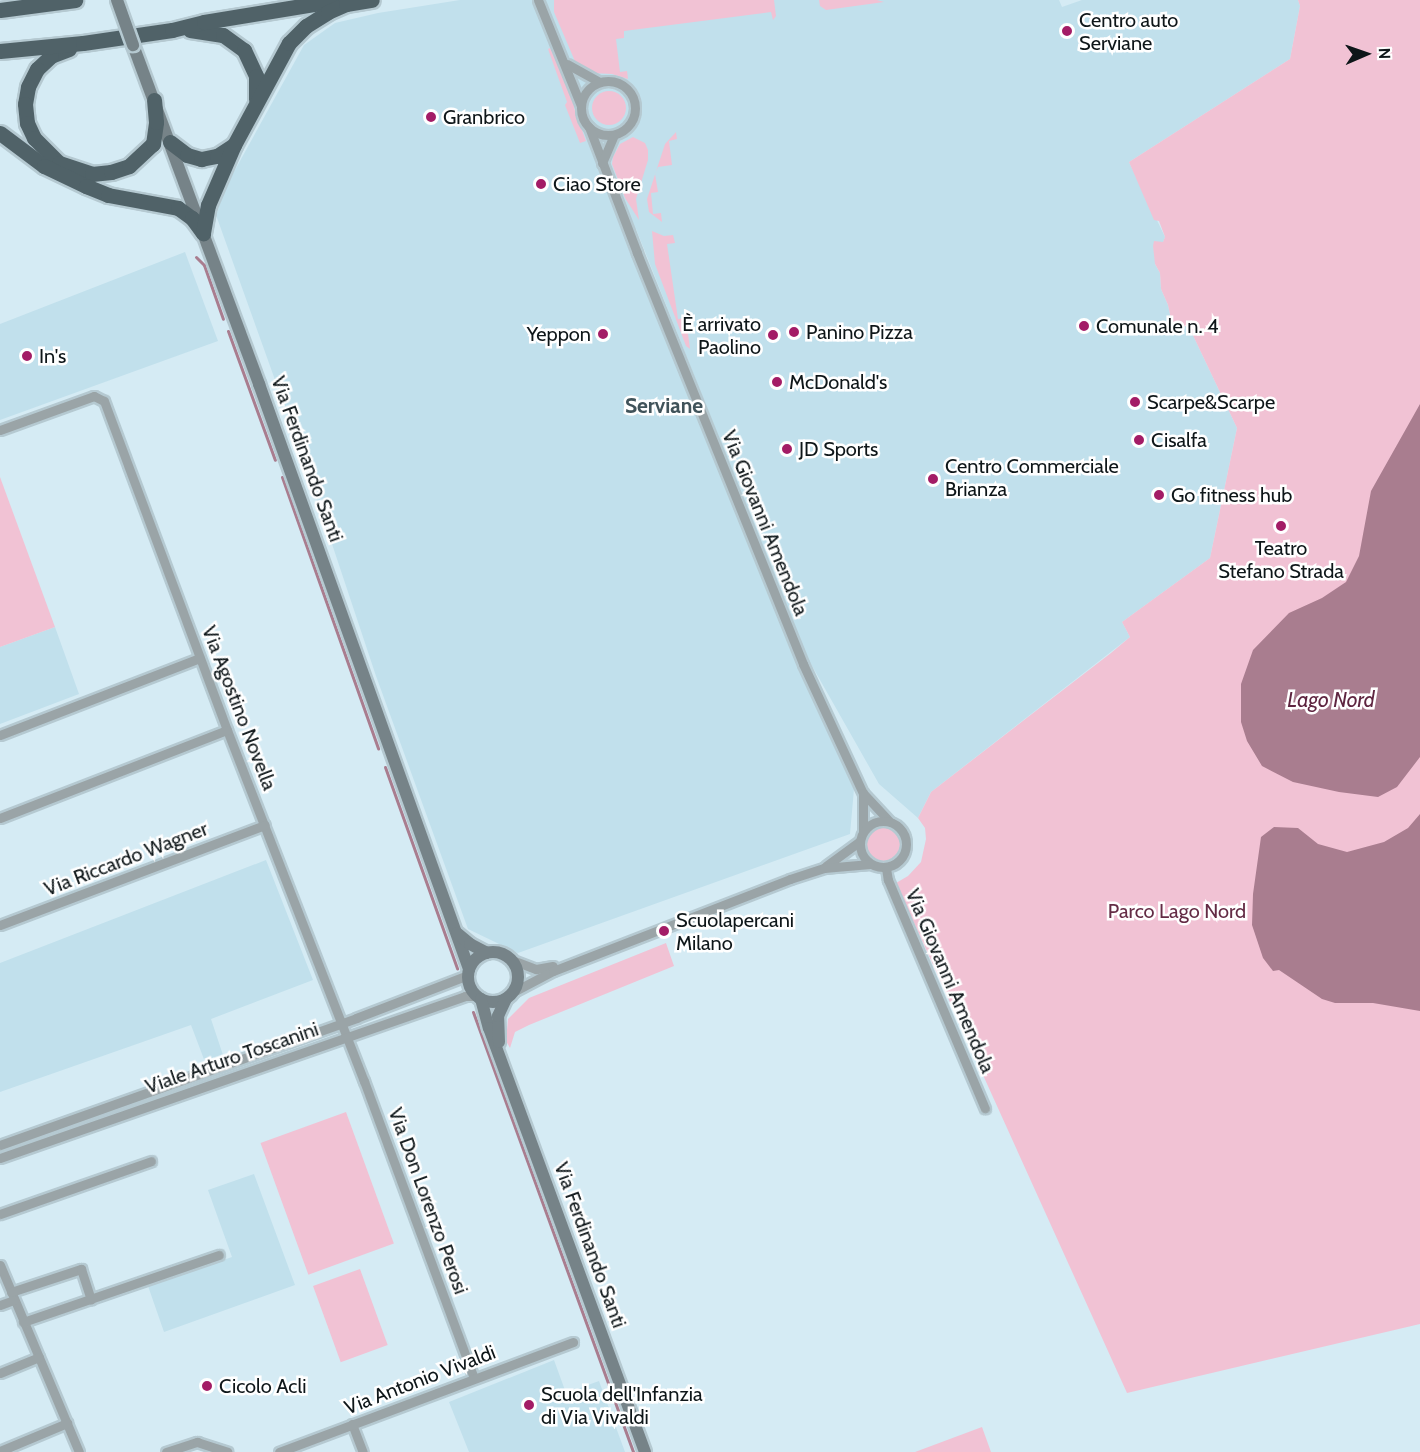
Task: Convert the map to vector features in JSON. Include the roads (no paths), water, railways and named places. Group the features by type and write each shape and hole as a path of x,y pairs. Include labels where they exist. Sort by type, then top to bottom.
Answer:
{"highway":[{"path":"0,10 75,0"},
{"path":"0,51 83,43 172,30 204,22 338,0"},
{"path":"203,233 208,205 234,145 289,43 306,26 328,12 346,4 372,0"},
{"path":"172,30 212,31 235,42 253,65 257,87 255,103"},
{"path":"83,43 51,56 37,69 28,87 25,104 30,130 45,152 59,163 92,174 111,172 129,166 153,144 156,122 154,100"},
{"path":"0,133 44,166 86,186 108,195 178,208 192,218 203,233"},
{"path":"170,142 187,155 201,159 217,156 234,145"}],"main road":[{"name":"Via Ferdinando Santi","path":"117,0 457,933 469,972"},
{"path":"457,933 470,944 487,953"},
{"path":"487,953 501,953 512,960 518,979 510,995 492,1002 479,997 471,988 469,972 477,958 487,953"},
{"name":"Via Ferdinando Santi","path":"500,1052 497,1025 500,1008 510,995"},
{"name":"Via Ferdinando Santi","path":"479,997 645,1452"}],"street":[{"path":"542,3 581,106 582,115 589,127 598,134 614,135"},
{"path":"565,62 599,82"},
{"path":"581,106 585,93 599,82 612,81 621,84 634,98 635,112 632,122 614,135 602,163"},
{"name":"Via Giovanni Amendola","path":"589,127 796,647 863,792 889,821"},
{"name":"Via Agostino Novella","path":"0,430 94,396 104,401 227,730 346,1038"},
{"path":"0,735 200,658"},
{"path":"0,818 227,730"},
{"name":"Via Giovanni Amendola","path":"863,792 863,831"},
{"path":"510,995 554,971 825,868 870,864 886,868 899,861 906,849 906,838 901,829 889,821 874,822 863,831 860,851 870,864"},
{"name":"Via Riccardo Wagner","path":"0,925 265,825"},
{"path":"825,868 860,841"},
{"name":"Via Giovanni Amendola","path":"886,868 888,880 985,1108"},
{"path":"512,960 536,969 582,961"},
{"name":"Viale Arturo Toscanini","path":"0,1145 340,1024 469,972"},
{"name":"Viale Arturo Toscanini","path":"0,1158 465,996 479,997"},
{"name":"Via Don Lorenzo Perosi","path":"346,1038 474,1378"},
{"path":"0,1214 151,1161"},
{"path":"23,1322 219,1255"},
{"path":"0,1305 13,1296 81,1269 91,1299"},
{"path":"1,1272 13,1296 36,1358 68,1423 79,1452"},
{"name":"Via Antonio Vivaldi","path":"279,1452 573,1342"},
{"path":"0,1373 36,1358"},
{"path":"0,1451 68,1423"},
{"path":"352,1424 363,1452"},
{"path":"166,1452 197,1442 227,1452"}],"water":[{"name":"Lago Nord","path":"1420,404 1420,757 1397,787 1378,797 1339,792 1293,782 1262,766 1247,741 1241,722 1241,684 1253,650 1289,613 1322,598 1346,582 1359,556 1371,491"},
{"path":"1420,814 1420,1011 1373,1003 1335,1003 1322,999 1279,970 1273,971 1263,958 1252,925 1253,894 1261,837 1274,827 1298,828 1318,844 1347,852 1384,842 1408,828"}],"waterway":[{"path":"196,257 204,265 223,319"},
{"path":"228,331 275,460"},
{"path":"282,477 378,748"},
{"path":"385,767 457,968"},
{"path":"473,1012 633,1452"}],"place":[{"name":"Centro auto Serviane","path":"1067,31"},
{"name":"Granbrico","path":"431,117"},
{"name":"Ciao Store","path":"541,184"},
{"name":"Comunale n. 4","path":"1084,326"},
{"name":"Panino Pizza","path":"794,332"},
{"name":"Yeppon","path":"603,334"},
{"name":"È arrivato Paolino","path":"773,335"},
{"name":"In's","path":"27,356"},
{"name":"McDonald's","path":"777,382"},
{"name":"Scarpe&Scarpe","path":"1135,402"},
{"name":"Cisalfa","path":"1139,440"},
{"name":"JD Sports","path":"787,449"},
{"name":"Centro Commerciale Brianza","path":"933,479"},
{"name":"Go fitness hub","path":"1159,495"},
{"name":"Teatro Stefano Strada","path":"1281,526"},
{"name":"Scuolapercani Milano","path":"664,931"},
{"name":"Cicolo Acli","path":"207,1386"},
{"name":"Scuola dell'Infanzia di Via Vivaldi","path":"529,1405"}],"district":[{"name":"Serviane","path":"664,406"}],"park label":[{"name":"Parco Lago Nord","path":"1177,911"}]}
